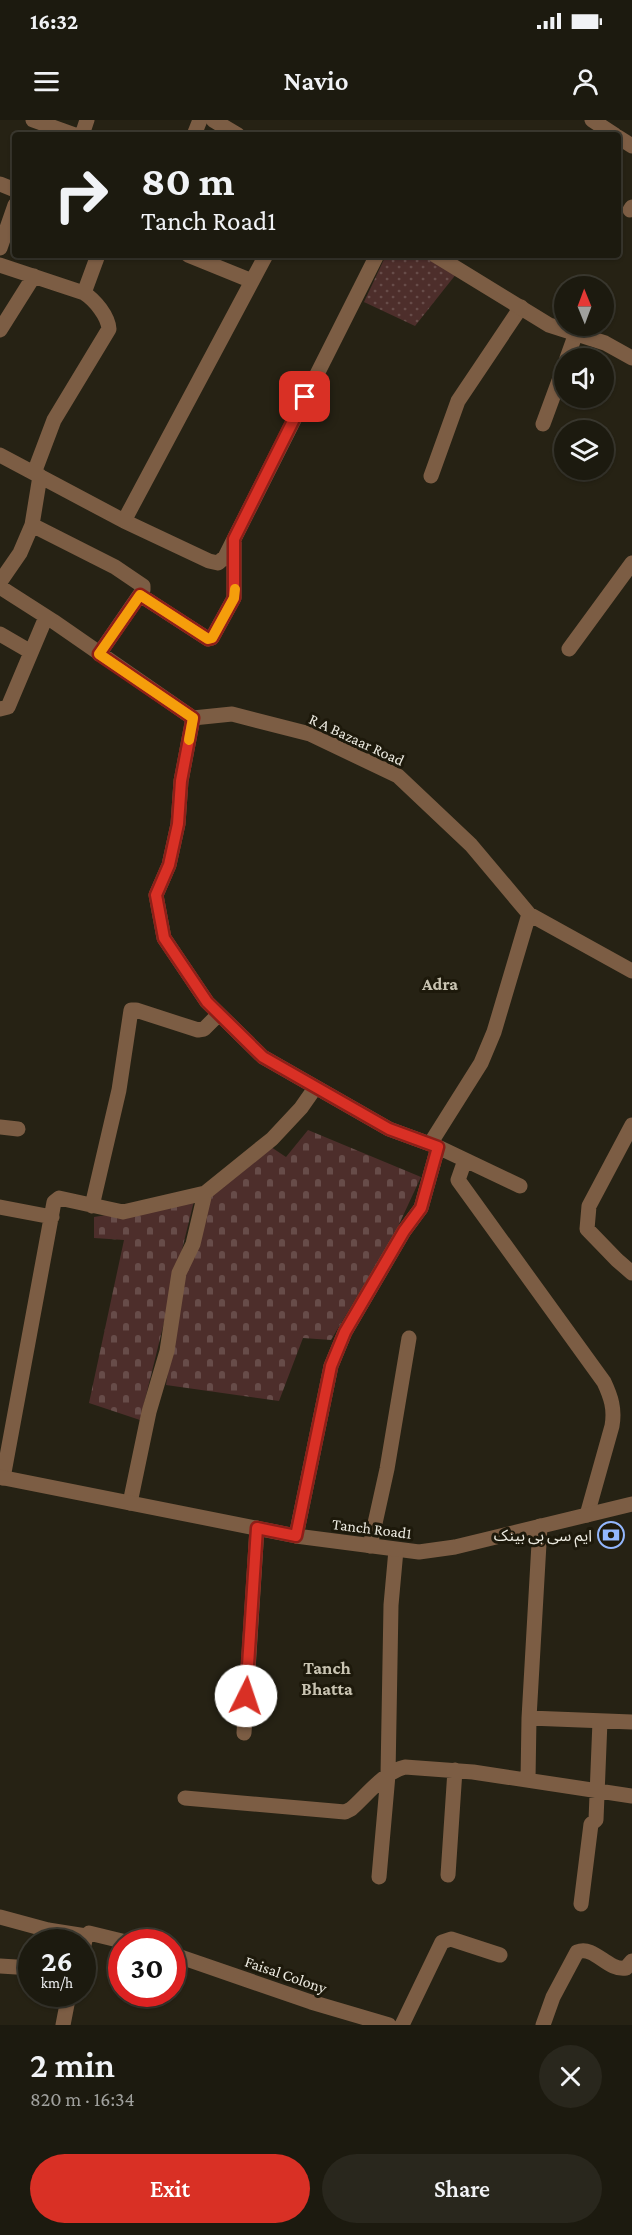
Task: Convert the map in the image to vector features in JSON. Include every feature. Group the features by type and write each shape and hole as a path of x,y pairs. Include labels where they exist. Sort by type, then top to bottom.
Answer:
{"street":[{"path":"33,120 67,132"},
{"path":"213,120 233,132"},
{"path":"592,120 611,132"},
{"path":"0,248 12,214"},
{"path":"84,293 97,258"},
{"path":"195,258 252,281"},
{"path":"124,521 264,258"},
{"path":"0,455 124,521 209,561 218,563 225,557 374,258"},
{"path":"440,258 554,326"},
{"path":"0,265 84,293 92,298 109,323 109,329 54,420 37,475 32,525 20,553 0,582"},
{"path":"0,330 34,276"},
{"path":"432,476 458,401 521,307"},
{"path":"585,336 605,343 632,358"},
{"path":"543,424 554,394"},
{"path":"32,525 143,586 140,595 99,654"},
{"path":"140,595 208,639 212,638 234,598 234,539"},
{"path":"570,649 632,563"},
{"path":"0,588 193,718 181,781 178,824 169,865 156,895 164,938 207,1002 263,1057 315,1088 389,1129 434,1146 520,1186"},
{"path":"0,709 8,708 46,617"},
{"path":"0,634 31,652"},
{"name":"R A Bazaar Road","path":"193,718 232,714 310,735 398,776 471,846 529,914 632,971"},
{"path":"296,1536 331,1366 345,1332 404,1231 421,1208 434,1146 481,1063 494,1032 529,914"},
{"path":"92,1206 119,1090 131,1010 198,1030 204,1029 219,1014"},
{"path":"1,1477 8,1411 54,1202 59,1198 123,1212 205,1193 272,1139 302,1108 315,1088"},
{"path":"632,1125 589,1206 587,1229 632,1272"},
{"path":"0,1127 18,1129"},
{"path":"465,1160 458,1174 461,1185 604,1382 612,1400 614,1414 612,1426 586,1515"},
{"path":"130,1503 149,1412 167,1351 179,1274 193,1244 205,1193"},
{"path":"0,1207 52,1217"},
{"path":"370,1546 387,1469 409,1338"},
{"name":"Tanch Road1","path":"1,1477 296,1536 419,1552 455,1547 632,1504"},
{"path":"528,1780 529,1718 540,1526"},
{"path":"244,1732 257,1528"},
{"path":"379,1877 388,1775 391,1605 396,1550"},
{"path":"529,1718 632,1722"},
{"path":"581,1904 591,1824 596,1820 600,1721"},
{"path":"185,1798 345,1812 388,1775 405,1767 455,1770 632,1796"},
{"path":"448,1875 455,1770"},
{"path":"0,1917 44,1929"},
{"path":"402,2025 442,1942 451,1939 500,1955"},
{"path":"543,2025 553,1997 577,1952 583,1950 590,1952 612,1967 620,1969 626,1968 632,1961"},
{"name":"Faisal Colony","path":"186,1959 357,2020 389,2025"},
{"path":"0,1966 18,1967"},
{"path":"63,2025 66,2007"}],"green space":[{"path":"385,258 431,258 457,273 415,326 364,302"},
{"path":"308,1130 421,1177 395,1233 331,1340 303,1338 279,1401 166,1385 183,1274 211,1194 271,1147 286,1157"},
{"path":"194,1201 140,1420 89,1403 124,1240 94,1238 94,1217"}],"slow traffic":[{"path":"189,740 193,718 99,654 140,595 208,639 212,638 234,598 235,589"}],"place":[{"name":"ایم سی بی بینک","path":"611,1535"}],"district":[{"name":"Adra","path":"440,984"},
{"name":"Tanch Bhatta","path":"327,1678"}],"route":[{"path":"246,1696 257,1528 296,1536 331,1366 345,1332 404,1231 421,1208 438,1147 389,1129 263,1057 207,1002 164,938 156,895 169,865 178,824 181,781 193,718 99,654 140,595 208,639 212,638 234,598 234,539 305,397"}]}
